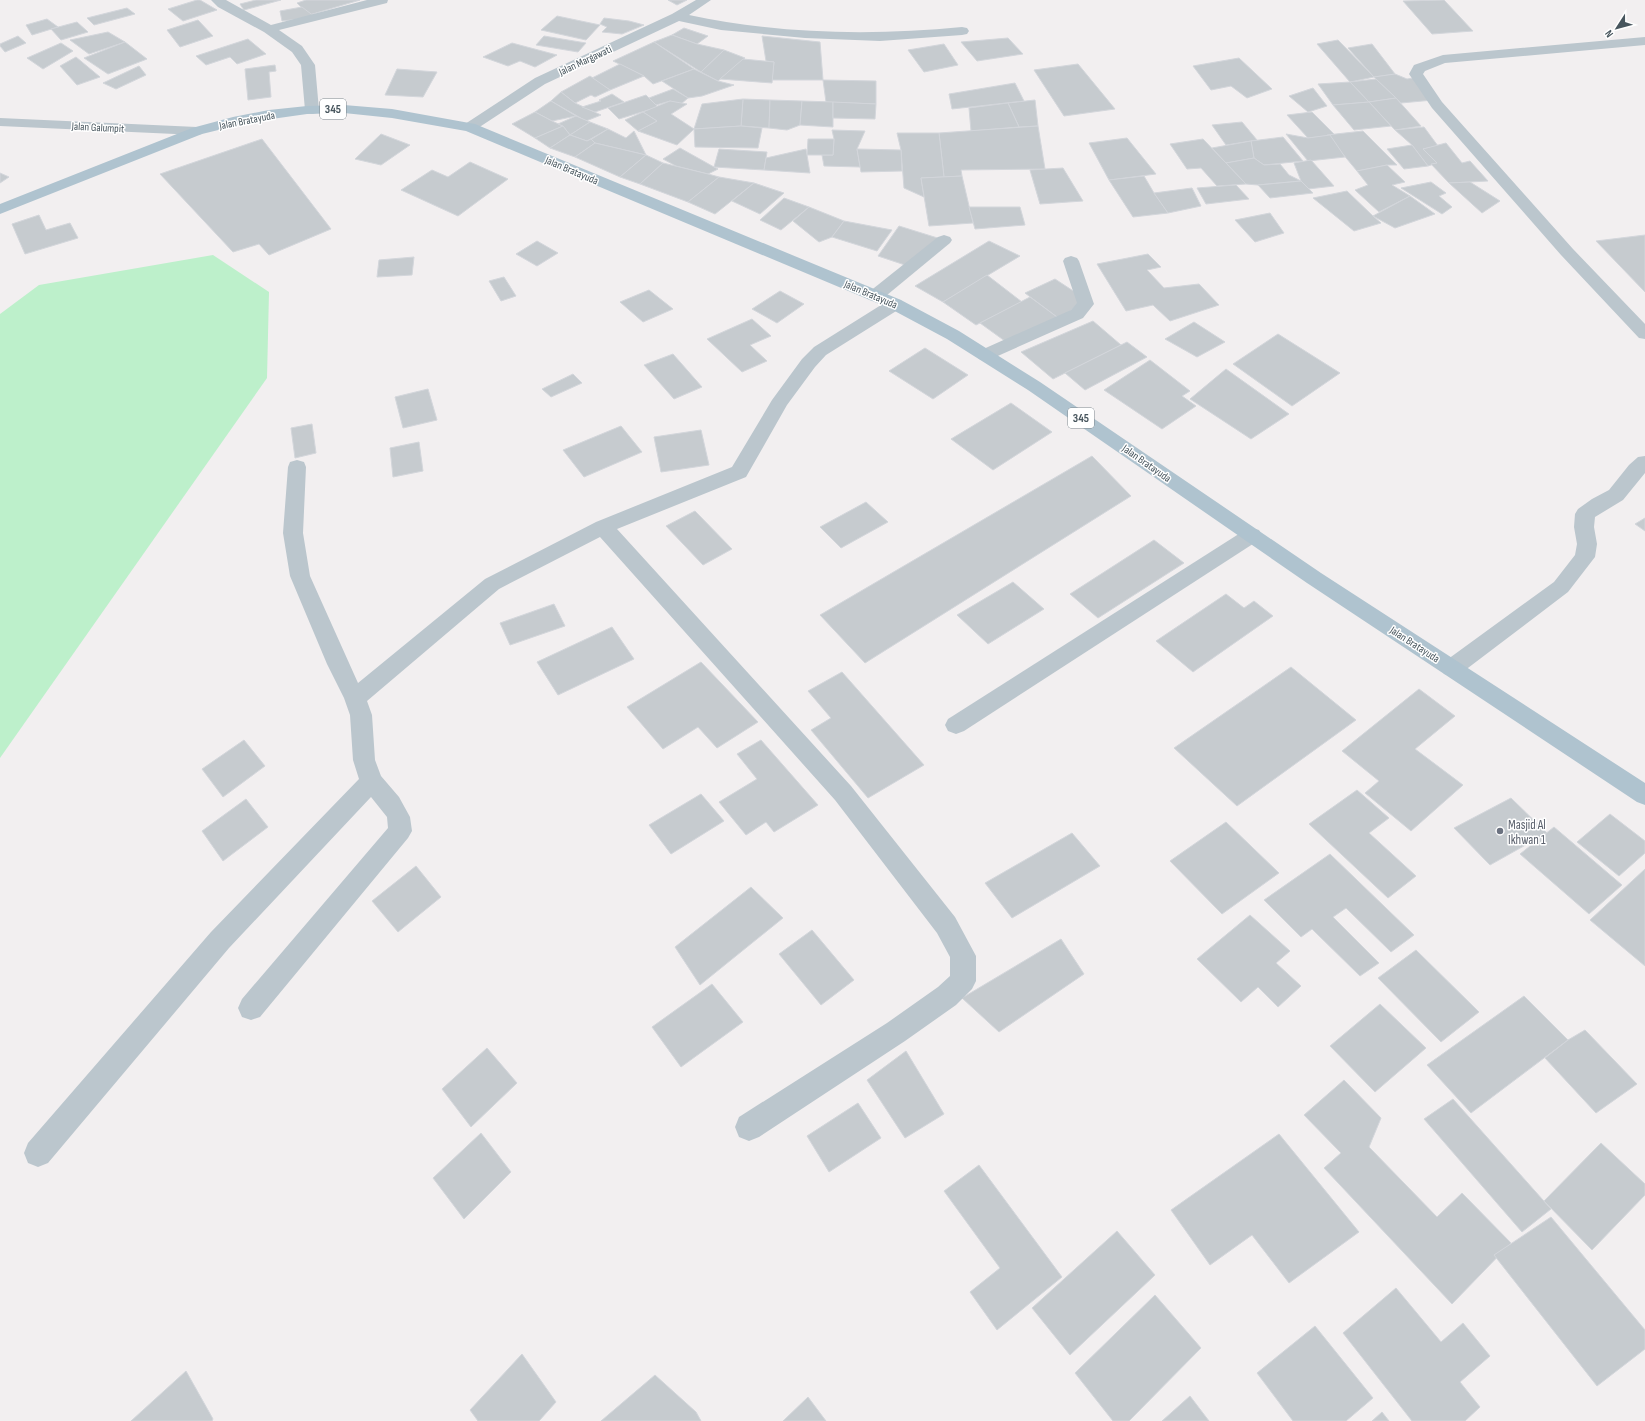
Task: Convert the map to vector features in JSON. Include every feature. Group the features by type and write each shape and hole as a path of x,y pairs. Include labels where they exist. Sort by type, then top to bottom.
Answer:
{"main road":[{"name":"Jalan Bratayuda","path":"0,209 197,131 257,116 312,110 370,110 470,127 895,304 923,318 985,355 1080,417 1314,578 1645,795"}],"street":[{"path":"218,0 277,33 297,49 308,65 312,110"},
{"path":"269,29 382,0"},
{"name":"Jalan Margawati","path":"470,127 540,81 677,17 705,0"},
{"path":"677,17 721,26 813,34 880,37 962,31"},
{"path":"1645,41 1443,59 1419,68 1416,74 1437,105 1567,252 1645,334"},
{"name":"Jalan Galumpit","path":"0,122 197,131"},
{"path":"876,296 944,240"},
{"path":"985,355 1076,314 1083,308 1086,304 1071,262"},
{"path":"355,698 492,584 603,527 678,496 730,477 739,472 790,386 812,359 820,351 895,304"},
{"path":"1452,668 1561,587 1585,558 1587,544 1584,527 1586,514 1599,504 1616,495 1636,470 1645,462"},
{"path":"251,1008 400,831 401,823 397,812 371,781 364,760 361,716 355,698 338,664 300,576 293,533 297,467"},
{"path":"603,527 843,793 946,925 963,956 963,981 947,996 896,1032 749,1127"},
{"path":"956,725 1252,535"},
{"path":"38,1153 220,940 371,781"}],"green space":[{"path":"213,255 269,292 267,378 0,758 0,314 39,285"}],"building":[{"path":"200,0 217,10 183,21 168,9"},
{"path":"256,0 281,0 244,10 240,4"},
{"path":"306,0 360,0 309,15 297,3"},
{"path":"668,0 687,0 677,5"},
{"path":"1444,0 1473,31 1432,34 1403,1"},
{"path":"302,7 315,17 282,21 280,11"},
{"path":"127,8 135,14 94,25 87,18"},
{"path":"557,16 600,25 586,40 541,30"},
{"path":"604,18 629,21 644,25 622,34 602,32 607,27 600,24"},
{"path":"47,19 58,27 32,35 26,25"},
{"path":"198,20 213,36 180,47 167,30"},
{"path":"77,22 88,32 61,40 51,29"},
{"path":"684,28 708,36 697,44 672,35"},
{"path":"108,32 125,42 89,54 70,40"},
{"path":"672,35 697,44 724,50 701,72 654,42"},
{"path":"18,36 26,43 5,52 0,44"},
{"path":"544,36 586,43 578,52 536,45"},
{"path":"762,36 820,42 823,80 772,80 774,62 766,61"},
{"path":"1008,38 1023,54 977,61 961,42"},
{"path":"248,39 266,54 237,64 230,57 206,65 196,56"},
{"path":"1338,40 1374,77 1350,82 1317,44"},
{"path":"125,42 147,59 108,74 84,58"},
{"path":"654,42 694,69 653,84 644,76 613,61"},
{"path":"61,43 73,51 43,69 27,58"},
{"path":"512,43 557,55 535,67 520,61 508,66 483,57"},
{"path":"944,44 958,65 924,72 908,50"},
{"path":"1372,44 1395,74 1374,77 1348,48"},
{"path":"724,50 745,58 718,81 701,72"},
{"path":"76,57 100,77 77,85 60,66"},
{"path":"1239,58 1272,89 1247,98 1231,86 1211,90 1193,66"},
{"path":"743,59 774,62 772,83 720,79"},
{"path":"620,64 644,76 610,90 592,78"},
{"path":"1078,64 1115,109 1064,116 1034,70"},
{"path":"275,65 276,71 269,72 271,97 248,100 245,69"},
{"path":"139,66 146,75 116,89 103,83"},
{"path":"397,69 437,72 423,97 385,95"},
{"path":"694,69 718,81 734,85 702,96 688,98 662,81"},
{"path":"1395,74 1407,79 1413,78 1433,100 1401,103 1374,77"},
{"path":"590,76 610,90 595,97 591,95 575,103 561,92"},
{"path":"1376,79 1396,98 1369,102 1350,82"},
{"path":"823,80 876,81 876,104 826,102"},
{"path":"1350,82 1369,102 1333,105 1318,84"},
{"path":"1015,83 1024,101 952,109 949,94"},
{"path":"1313,88 1327,106 1308,112 1289,96"},
{"path":"673,89 688,98 681,104 670,101 656,105 649,98"},
{"path":"561,92 575,103 601,115 586,121 551,101"},
{"path":"612,94 624,102 595,112 582,107 601,101 599,100"},
{"path":"646,95 658,107 619,119 608,108"},
{"path":"1396,98 1421,126 1395,130 1369,102"},
{"path":"743,99 770,100 769,128 741,126"},
{"path":"743,99 741,126 694,129 702,104"},
{"path":"770,100 802,101 800,125 787,130 769,128"},
{"path":"1035,100 1038,126 1019,127 1008,103"},
{"path":"551,101 576,116 552,121 535,112"},
{"path":"670,101 687,104 671,114 694,129 677,145 638,131 657,121 643,112"},
{"path":"802,101 833,102 833,127 800,125"},
{"path":"833,102 876,104 875,119 833,118"},
{"path":"1369,102 1391,126 1354,130 1333,105"},
{"path":"1008,103 1019,127 971,131 969,108"},
{"path":"535,112 563,126 535,138 512,124"},
{"path":"643,112 657,121 638,131 625,120"},
{"path":"1312,112 1335,135 1308,138 1287,115"},
{"path":"576,116 590,122 570,135 563,126 558,124"},
{"path":"590,122 608,129 587,141 570,135"},
{"path":"1242,122 1257,140 1226,145 1212,125"},
{"path":"563,126 570,135 550,148 535,138"},
{"path":"741,126 762,128 758,148 695,147 694,129"},
{"path":"1038,126 1045,169 961,170 962,176 944,177 939,133"},
{"path":"1424,127 1438,146 1423,149 1437,163 1428,166 1412,145 1395,130"},
{"path":"608,129 626,138 634,131 646,155 595,143 590,140"},
{"path":"832,130 865,131 857,149 860,167 824,166 822,155 833,155 834,139"},
{"path":"1363,131 1397,165 1387,165 1357,171 1327,135"},
{"path":"897,133 939,133 944,177 921,178 924,197 904,188 901,150"},
{"path":"381,134 410,145 381,165 355,159"},
{"path":"1286,134 1308,138 1330,135 1345,157 1308,161"},
{"path":"570,135 587,141 591,139 595,143 575,157 550,148"},
{"path":"1283,137 1303,161 1264,165 1254,158 1251,141"},
{"path":"1127,138 1156,174 1109,180 1089,143"},
{"path":"262,139 331,229 269,255 259,244 233,252 160,174"},
{"path":"808,139 834,139 833,155 807,155"},
{"path":"1203,139 1246,184 1217,186 1201,168 1187,169 1170,144"},
{"path":"1251,141 1254,158 1226,163 1212,148"},
{"path":"595,143 646,155 620,177 575,157"},
{"path":"1446,143 1462,163 1470,161 1488,181 1449,183 1431,164 1437,163 1423,149"},
{"path":"1412,145 1428,166 1404,169 1387,149"},
{"path":"680,148 718,169 708,174 676,166 663,159"},
{"path":"719,149 767,152 764,170 714,167"},
{"path":"806,149 810,173 764,170 766,158"},
{"path":"857,149 901,150 902,171 861,172"},
{"path":"646,155 663,163 640,184 620,177"},
{"path":"1254,158 1264,165 1280,164 1289,175 1301,181 1258,185 1246,184 1226,163"},
{"path":"1311,160 1334,186 1308,189 1301,181 1294,163"},
{"path":"470,162 508,179 458,216 401,190 432,170 448,177"},
{"path":"663,163 719,177 688,202 640,184"},
{"path":"1387,165 1405,182 1392,185 1410,196 1379,212 1355,190 1368,185 1357,171"},
{"path":"1063,168 1083,201 1040,204 1030,170"},
{"path":"0,173 9,177 0,183"},
{"path":"962,176 973,223 929,226 921,178"},
{"path":"1144,176 1168,213 1133,217 1109,180"},
{"path":"719,177 754,183 715,214 688,202"},
{"path":"1301,181 1313,193 1270,198 1258,185"},
{"path":"1431,182 1446,193 1439,196 1452,207 1442,214 1401,188"},
{"path":"1470,182 1500,201 1482,213 1449,183"},
{"path":"754,183 784,193 760,214 732,201"},
{"path":"1236,185 1249,199 1206,204 1197,188"},
{"path":"1192,188 1201,206 1168,213 1154,193"},
{"path":"1347,191 1381,223 1354,231 1313,198"},
{"path":"1410,196 1435,214 1395,228 1373,216"},
{"path":"784,198 809,207 781,230 760,220"},
{"path":"809,207 844,221 832,237 819,242 793,221"},
{"path":"969,207 1020,207 1025,225 975,229"},
{"path":"1270,213 1284,233 1255,242 1235,220"},
{"path":"39,215 46,230 70,223 78,238 25,254 12,224"},
{"path":"844,221 892,230 877,251 832,237"},
{"path":"899,226 944,240 911,267 878,256"},
{"path":"1645,235 1645,292 1596,241"},
{"path":"537,241 558,253 537,266 516,254"},
{"path":"989,241 1020,256 943,302 915,286"},
{"path":"1148,254 1161,267 1147,270 1164,288 1199,284 1219,305 1170,321 1153,305 1126,311 1097,264"},
{"path":"414,257 412,275 377,277 379,260"},
{"path":"987,275 1022,302 976,325 943,302"},
{"path":"504,277 516,296 501,301 489,281"},
{"path":"1055,279 1084,298 1061,320 1025,293"},
{"path":"649,290 673,309 643,322 620,302"},
{"path":"780,291 804,304 777,323 752,309"},
{"path":"1030,297 1061,320 1009,344 980,323"},
{"path":"752,319 771,336 750,345 767,361 742,372 707,339"},
{"path":"1093,321 1121,345 1053,379 1021,352"},
{"path":"1194,322 1225,342 1197,357 1165,339"},
{"path":"1278,334 1340,373 1292,406 1233,364"},
{"path":"1127,342 1147,357 1085,390 1065,373"},
{"path":"925,348 968,375 933,399 889,371"},
{"path":"673,354 702,387 674,399 644,365"},
{"path":"1150,360 1190,391 1182,396 1196,406 1162,429 1104,390"},
{"path":"1226,369 1289,414 1251,439 1190,399"},
{"path":"573,374 582,383 551,397 542,389"},
{"path":"428,389 437,420 403,428 395,397"},
{"path":"1011,403 1052,432 993,470 951,439"},
{"path":"312,424 316,453 295,458 291,428"},
{"path":"621,426 642,452 584,477 563,450"},
{"path":"701,430 709,465 661,472 654,437"},
{"path":"419,442 423,471 393,477 390,448"},
{"path":"1092,456 1131,496 865,663 820,615"},
{"path":"866,502 888,522 841,548 820,527"},
{"path":"695,511 732,549 703,565 666,526"},
{"path":"1645,518 1645,531 1635,524"},
{"path":"1154,540 1184,563 1098,618 1070,594"},
{"path":"1013,582 1044,609 988,644 957,615"},
{"path":"1226,594 1244,608 1254,601 1273,616 1193,672 1156,641"},
{"path":"554,604 565,626 510,645 500,623"},
{"path":"612,627 634,659 558,695 537,662"},
{"path":"701,662 758,722 717,748 698,727 663,749 627,707"},
{"path":"1291,667 1356,720 1237,806 1174,748"},
{"path":"842,672 924,765 868,798 811,730 831,718 808,691"},
{"path":"1419,689 1455,716 1415,749 1463,785 1411,831 1365,793 1379,781 1342,751"},
{"path":"244,740 265,766 223,797 202,769"},
{"path":"761,740 818,805 774,832 766,822 746,835 719,802 757,779 737,754"},
{"path":"1357,790 1389,818 1369,833 1416,876 1388,898 1309,824"},
{"path":"701,794 724,821 671,854 649,825"},
{"name":"Masjid Al Ikhwan 1","path":"1511,798 1547,833 1490,865 1454,828"},
{"path":"246,799 268,827 223,861 202,831"},
{"path":"1610,814 1645,841 1645,853 1619,876 1577,842"},
{"path":"1226,822 1279,873 1222,914 1170,861"},
{"path":"1554,827 1622,885 1589,914 1520,854"},
{"path":"1072,833 1100,866 1012,918 985,883"},
{"path":"1330,854 1414,935 1391,952 1346,908 1333,917 1379,963 1360,976 1312,929 1301,937 1264,900"},
{"path":"416,866 441,897 398,932 372,901"},
{"path":"1645,869 1645,966 1590,920"},
{"path":"751,887 783,918 700,985 675,947"},
{"path":"1250,915 1290,951 1276,963 1301,986 1278,1007 1258,987 1241,1002 1197,959"},
{"path":"812,930 854,980 821,1005 779,954"},
{"path":"1061,939 1084,974 999,1032 962,998"},
{"path":"1416,950 1479,1012 1441,1042 1378,978"},
{"path":"712,984 743,1022 681,1067 652,1027"},
{"path":"1524,996 1568,1040 1471,1113 1427,1065"},
{"path":"1380,1004 1426,1048 1375,1092 1330,1046"},
{"path":"1585,1030 1637,1084 1596,1113 1545,1058 1568,1040"},
{"path":"487,1048 517,1083 471,1127 442,1089"},
{"path":"906,1051 944,1114 905,1138 867,1080"},
{"path":"1344,1080 1381,1118 1369,1147 1437,1217 1462,1193 1511,1243 1452,1304 1324,1168 1341,1153 1304,1115"},
{"path":"1453,1099 1551,1209 1522,1232 1424,1119"},
{"path":"858,1103 881,1138 829,1172 807,1136"},
{"path":"481,1133 511,1172 464,1219 433,1178"},
{"path":"1279,1134 1359,1232 1289,1283 1252,1235 1210,1265 1171,1210"},
{"path":"1601,1143 1645,1184 1645,1195 1592,1250 1544,1201"},
{"path":"979,1165 1062,1277 997,1330 970,1292 1000,1268 944,1191"},
{"path":"1551,1217 1645,1330 1645,1349 1597,1386 1494,1255"},
{"path":"1117,1231 1155,1275 1070,1355 1032,1308"},
{"path":"1396,1288 1441,1342 1463,1323 1490,1356 1460,1382 1480,1407 1465,1421 1412,1421 1343,1333"},
{"path":"1155,1295 1201,1348 1129,1421 1113,1421 1075,1373"},
{"path":"1315,1326 1373,1398 1346,1421 1293,1421 1257,1373"},
{"path":"522,1354 556,1402 539,1421 478,1421 470,1410"},
{"path":"186,1371 213,1419 212,1421 131,1421"},
{"path":"655,1375 696,1412 701,1421 601,1421"},
{"path":"1190,1396 1209,1421 1162,1421"},
{"path":"808,1397 826,1421 783,1421"},
{"path":"1382,1412 1389,1421 1372,1421"}],"place":[{"name":"Masjid Al Ikhwan 1","path":"1500,831"}]}
